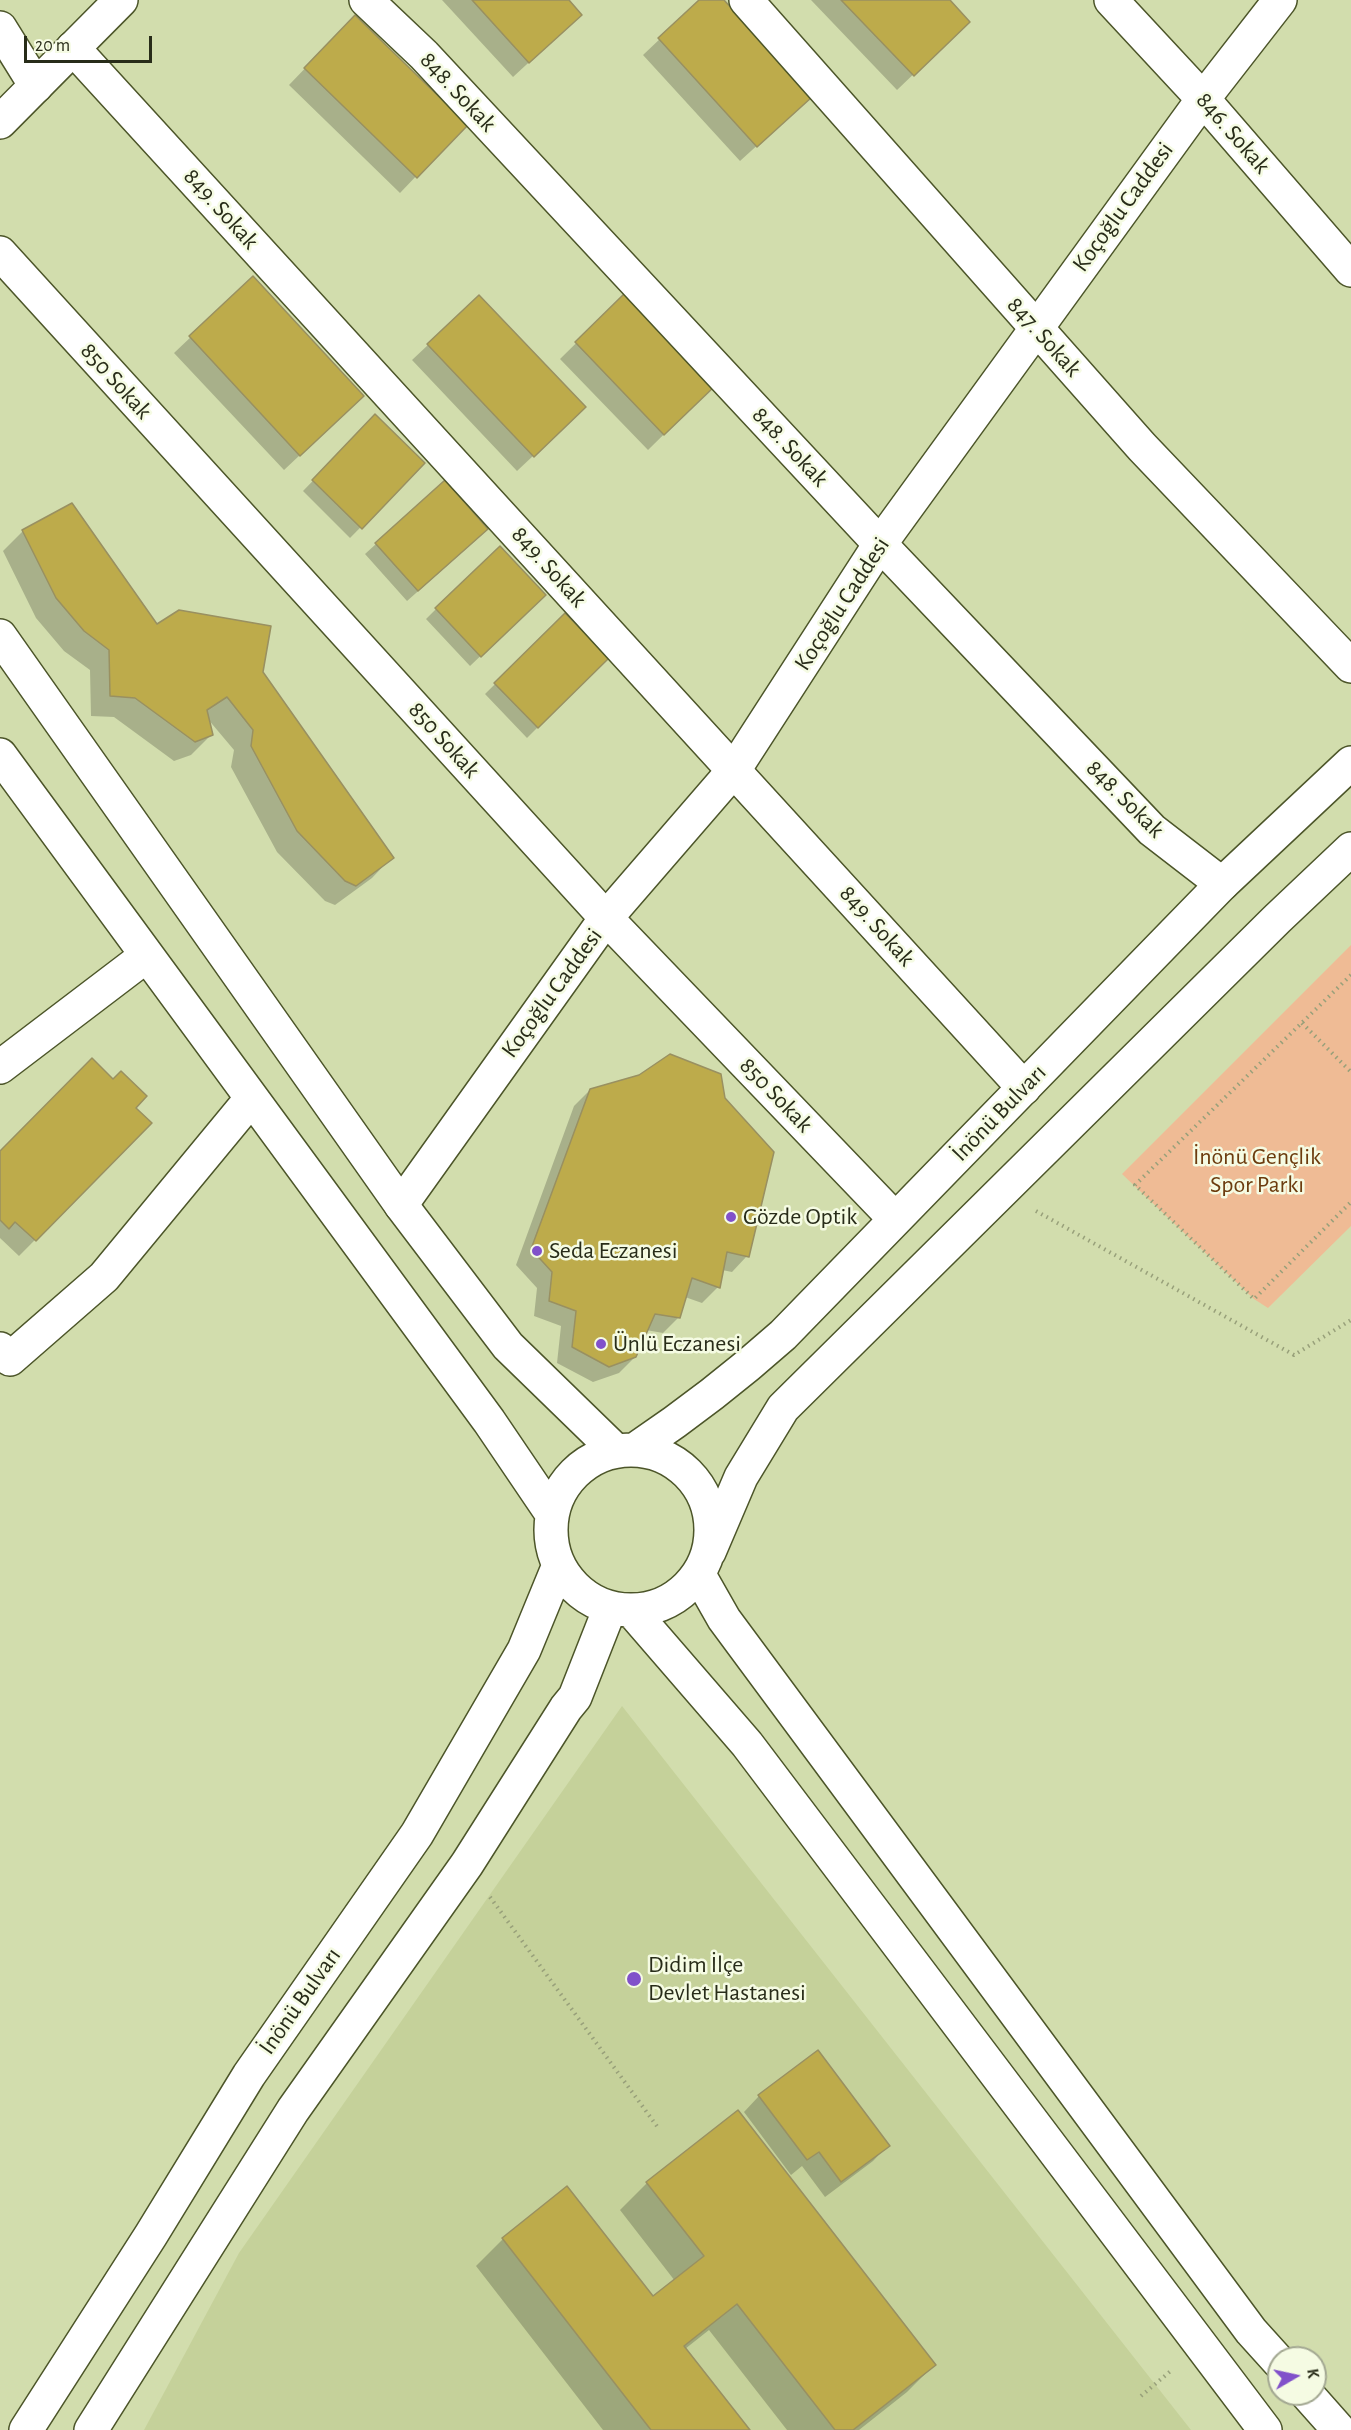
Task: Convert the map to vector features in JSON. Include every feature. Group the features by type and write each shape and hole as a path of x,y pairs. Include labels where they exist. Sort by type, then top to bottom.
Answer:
{"main road":[{"path":"0,122 121,0"},
{"name":"848. Sokak","path":"366,0 424,55 880,544 1152,830 1222,884"},
{"name":"847. Sokak","path":"746,0 1142,447 1351,666"},
{"name":"846. Sokak","path":"1111,0 1203,99 1351,270"},
{"name":"Koçoğlu Caddesi","path":"401,1205 606,918 734,770 880,544 1203,99 1280,0"},
{"path":"0,28 36,86"},
{"name":"849. Sokak","path":"73,48 1024,1088"},
{"name":"850 Sokak","path":"0,253 606,918 895,1219"},
{"path":"0,636 401,1205 508,1346 626,1450"},
{"path":"0,755 489,1421 552,1514"},
{"name":"İnönü Bulvarı","path":"626,1450 680,1420 733,1380 783,1335 1222,884 1351,763"},
{"path":"1267,2348 1244,2321 724,1619 704,1564 712,1528 707,1504 696,1482 678,1464 657,1453 626,1450 593,1459 574,1473 560,1492 552,1514 551,1540 559,1565 571,1584 589,1599 621,1609 658,1606 681,1594 704,1564 741,1477 783,1408 1277,919 1351,849"},
{"path":"0,1067 146,956"},
{"path":"0,1349 10,1359 104,1277 251,1099"},
{"name":"İnönü Bulvarı","path":"26,2430 151,2235 249,2075 417,1834 525,1650 559,1565"},
{"path":"91,2430 293,2110 466,1864 575,1697 621,1609"},
{"path":"621,1609 747,1744 1265,2430"},
{"path":"1318,2406 1339,2430"}],"path":[{"path":"1351,975 1135,1185 1254,1299 1351,1202"},
{"path":"1302,1023 1351,1072"},
{"path":"1001,1192 1294,1355 1351,1320"},
{"path":"466,1864 659,2129"}],"shaded area":[{"name":"Didim İlçe Devlet Hastanesi","path":"622,1706 1191,2430 144,2430 239,2253"}],"green space":[{"name":"İnönü Gençlik Spor Parkı","path":"1351,945 1351,1226 1268,1308 1254,1299 1122,1174"}],"building":[{"path":"472,0 569,0 582,15 529,63"},
{"path":"699,0 724,0 812,97 757,147 658,38"},
{"path":"841,0 950,0 970,22 914,76"},
{"path":"355,15 468,125 417,178 304,68"},
{"path":"253,276 364,396 300,456 189,336"},
{"path":"626,292 716,385 664,435 575,342"},
{"path":"479,295 586,407 534,457 427,344"},
{"path":"375,414 425,463 362,529 312,480"},
{"path":"445,480 488,529 418,591 375,543"},
{"path":"72,503 157,624 179,610 271,626 263,672 394,858 356,886 345,881 297,831 251,746 253,730 227,697 207,710 213,735 195,742 135,698 110,696 109,650 84,631 56,598 22,530"},
{"path":"500,546 546,595 481,657 435,608"},
{"path":"565,613 609,658 538,728 494,683"},
{"path":"670,1054 721,1074 725,1098 774,1152 749,1257 727,1252 720,1288 692,1278 680,1318 655,1314 636,1357 609,1367 572,1347 576,1311 549,1301 552,1272 531,1249 590,1089 639,1075"},
{"path":"92,1058 113,1079 121,1071 147,1096 136,1108 152,1123 36,1241 15,1222 9,1229 0,1220 0,1151"},
{"path":"818,2050 890,2146 841,2182 819,2152 807,2160 758,2095"},
{"path":"738,2110 936,2365 853,2430 835,2430 737,2304 684,2346 750,2430 651,2430 502,2238 567,2186 653,2296 704,2256 646,2182"}],"place":[{"name":"Gözde Optik","path":"731,1217"},
{"name":"Seda Eczanesi","path":"537,1251"},
{"name":"Ünlü Eczanesi","path":"601,1344"},
{"name":"Didim İlçe Devlet Hastanesi","path":"634,1979"}]}
